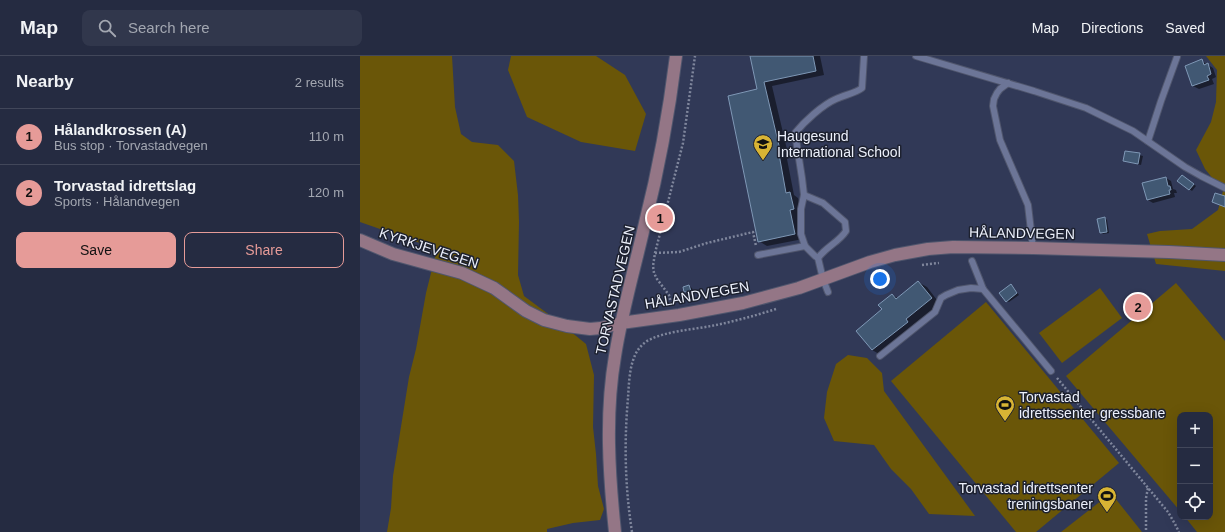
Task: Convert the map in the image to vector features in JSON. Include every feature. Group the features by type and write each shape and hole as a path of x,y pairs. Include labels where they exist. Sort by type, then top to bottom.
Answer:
{"main road":[{"name":"TORVASTADVEGEN","path":"615,532 611,497 609,452 612,378 621,323 662,149 676,56"},
{"name":"KYRKJEVEGEN","path":"360,240 393,254 462,273 494,288 526,311 544,320 567,326 590,329 621,323"},
{"name":"HÅLANDVEGEN","path":"621,323 674,316 743,303 792,290 870,262 922,250 953,248 1033,248 1225,255"}],"lane":[{"path":"828,292 818,258 804,246 801,234 801,209 804,194 795,134 803,123 832,100 862,88 864,56"},
{"path":"916,56 1086,108 1124,126 1185,167 1225,188"},
{"path":"1148,141 1158,108 1177,57"},
{"path":"1008,83 1000,89 994,99 993,106 1000,140 1028,205 1033,248"},
{"path":"804,194 824,204 845,222 846,231 842,238 830,246 818,258"},
{"path":"758,255 804,246"},
{"name":"HÅLANDVEGEN","path":"972,261 983,289 1051,371"},
{"path":"880,356 935,312 941,298 958,290 971,288 983,289"}],"path":[{"path":"632,532 628,506 625,443 631,371 636,354 642,346 650,340 673,332 674,316 669,295 657,279 653,266 683,143 695,56"},
{"path":"655,253 679,252 707,243 753,232 758,255"},
{"path":"918,265 942,262"},
{"path":"1051,371 1168,512 1179,532"},
{"path":"1146,530 1146,498 1148,488"}],"shaded area":[{"path":"360,56 452,56 455,107 461,134 472,142 498,145 514,161 518,195 519,222 518,275 524,296 586,344 594,375 593,427 598,486 604,509 600,520 573,523 547,529 547,532 387,532 391,508 393,476 409,377 416,349 426,293 436,253 420,243 360,222"},
{"path":"511,56 596,56 625,75 646,114 635,151 581,142 527,117 508,70"},
{"path":"1206,56 1225,56 1225,271 1156,264 1147,234 1160,231 1192,229 1218,210 1223,191 1205,169 1196,150 1211,122 1216,102 1217,70"},
{"path":"1176,283 1225,341 1225,532 1197,532 1187,520 1213,520 1213,412 1177,412 1177,507 1066,376"},
{"path":"1100,288 1122,318 1062,363 1039,333"},
{"name":"Torvastad idrettssenter gressbane","path":"986,302 1119,463 1036,532 1016,532 891,381"},
{"path":"848,355 867,358 882,373 884,391 975,516 929,514 911,489 891,469 874,445 834,441 824,418 827,392 836,364"},
{"name":"Torvastad idrettsenter treningsbaner","path":"1111,493 1142,532 1061,532"}],"building":[{"path":"750,56 813,56 816,71 764,82 781,154 779,154 786,193 790,192 794,209 790,210 795,234 758,242 728,96 757,89"},
{"path":"1202,59 1204,65 1208,63 1211,74 1207,76 1209,80 1192,86 1185,66"},
{"path":"1125,151 1140,153 1138,164 1123,161"},
{"path":"1182,175 1194,184 1189,190 1177,181"},
{"path":"1166,177 1168,186 1170,186 1171,190 1169,190 1170,194 1147,200 1142,183"},
{"path":"1215,193 1225,196 1225,207 1212,202"},
{"path":"1105,217 1107,232 1100,233 1097,219"},
{"path":"918,281 932,298 906,319 908,322 872,350 856,331 882,309 878,305 892,294 896,299"},
{"path":"1011,284 1017,293 1006,302 999,293"},
{"path":"689,285 691,291 684,292 683,287"}],"place":[{"name":"Haugesund International School","path":"763,161"},
{"name":"Hålandkrossen (A)","path":"660,218"},
{"name":"Torvastad idrettslag","path":"1138,307"},
{"name":"Torvastad idrettssenter gressbane","path":"1005,422"},
{"name":"Torvastad idrettsenter treningsbaner","path":"1107,513"}]}
